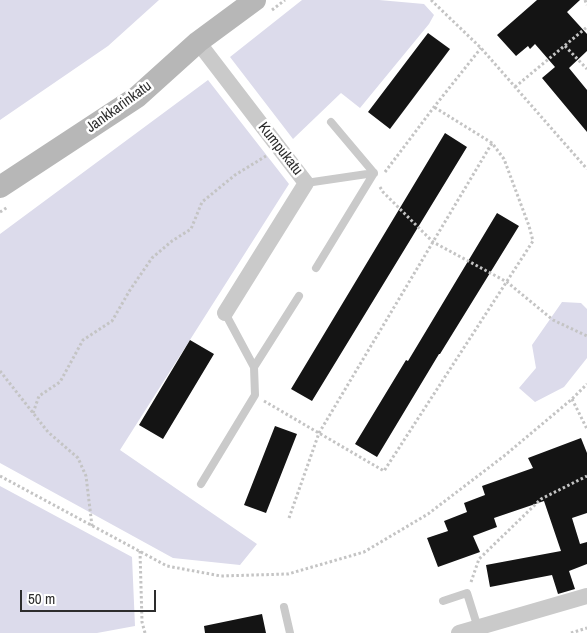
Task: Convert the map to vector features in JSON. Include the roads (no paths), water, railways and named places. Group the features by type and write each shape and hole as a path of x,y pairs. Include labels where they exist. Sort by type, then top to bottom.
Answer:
{"street":[{"name":"Jankkarinkatu","path":"0,187 137,97 198,42 254,0"},
{"name":"Kumpukatu","path":"198,42 306,183 225,313"},
{"path":"459,633 587,596"}],"lane":[{"path":"330,122 374,173"},
{"path":"306,183 374,173"},
{"path":"316,268 374,173"},
{"path":"254,367 299,296"},
{"path":"201,484 255,395 254,367 225,313"},
{"path":"443,601 467,593 478,628"},
{"path":"284,607 290,633"}]}
